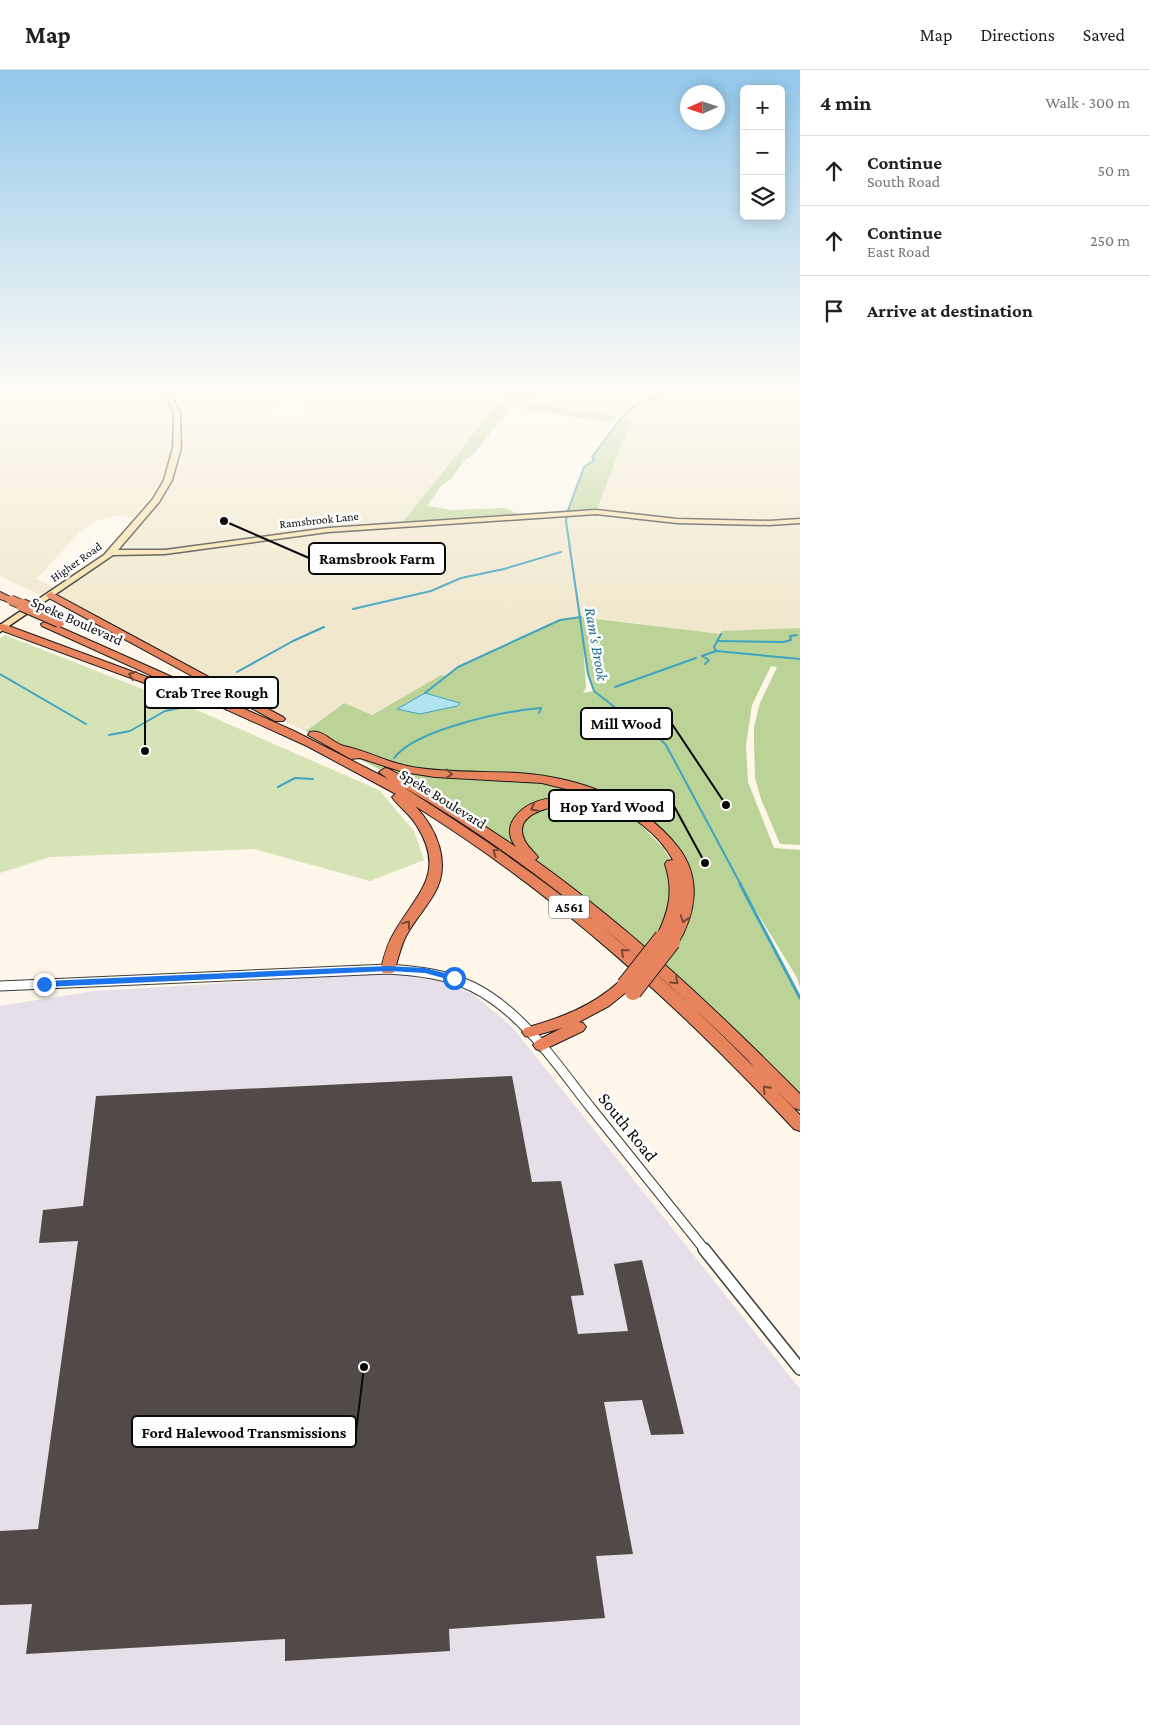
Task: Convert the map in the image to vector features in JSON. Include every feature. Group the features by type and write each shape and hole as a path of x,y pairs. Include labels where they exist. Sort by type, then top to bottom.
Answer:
{"highway":[{"path":"51,595 278,719"},
{"name":"Speke Boulevard","path":"3,601 59,622 334,745 407,784 506,845 578,898 644,952 740,1041 800,1104"},
{"name":"Speke Boulevard","path":"3,601 46,624 300,739 394,787 499,854 603,933 663,986 709,1030 800,1125"},
{"path":"1,628 260,720"},
{"path":"300,739 396,795 417,816 430,838 437,867 434,882 418,911 400,934 392,950 388,968"},
{"path":"334,745 386,764 411,770 522,778 560,784 598,795 628,808 663,836 672,846 684,869 687,881 688,903 681,927 668,939 629,989 602,1016 541,1044"},
{"path":"644,952 522,848 516,832 517,825 520,818 528,811 550,801 579,799 593,801 611,807 654,837 672,862 678,887 675,911 668,939"},
{"path":"530,1032 558,1025 588,1013 629,989"}],"street":[{"name":"Higher Road","path":"1,628 112,552 156,500 168,480 172,468"},
{"name":"Ramsbrook Lane","path":"112,552 165,552 328,530 556,514 620,514 678,520 769,523 800,521"},
{"name":"South Road","path":"0,986 388,968 425,970 467,983 494,998 541,1044 800,1369"}],"shaded area":[{"path":"0,468 165,468 159,483 134,517 114,516 96,521 79,533 36,579 54,587 41,595 0,576"},
{"path":"179,468 447,468 403,523 596,512 613,468 800,468 800,628 721,631 721,634 588,617 560,620 458,667 446,676 441,675 371,715 343,703 306,731 279,719 51,595 112,553 165,552 299,533 299,531 165,550 126,548 129,539 163,498 175,479"},
{"path":"395,973 430,976 473,994 513,1028 800,1389 800,1725 0,1725 0,1006 94,991"}],"green space":[{"path":"446,468 459,468 450,480 441,486 427,506 452,510 505,508 523,516 402,523"},
{"path":"584,468 613,468 596,512 567,513"},
{"path":"581,617 721,634 721,631 800,628 800,845 780,844 761,799 755,778 754,727 760,703 777,667 771,666 752,705 746,745 748,782 774,848 800,850 800,987 796,976 744,891 800,998 800,1104 658,961 688,893 663,836 598,795 593,801 627,816 642,826 664,849 671,861 675,911 644,952 599,914 407,784 306,731 344,703 372,715 441,675 446,676 458,667 560,620","holes":["582,625 588,674 594,691 583,693 586,688"]},
{"path":"5,635 201,712 379,790 414,831 424,860 370,881 254,849 50,857 0,873 0,638"}],"water":[{"path":"425,693 460,703 457,706 420,714 397,709"}],"building":[{"path":"512,1076 532,1182 561,1181 584,1295 571,1296 578,1334 628,1331 614,1264 642,1260 684,1434 651,1435 642,1400 604,1402 633,1554 596,1556 605,1618 449,1629 450,1651 285,1661 285,1639 26,1654 32,1604 0,1605 0,1531 38,1529 78,1241 39,1243 43,1210 83,1206 96,1096"}],"waterway":[{"name":"Ram's Brook","path":"580,617 566,521 567,513 584,468"},
{"path":"353,609 431,591 461,578 504,569 561,552"},
{"path":"425,693 458,667 560,620 580,617"},
{"name":"Ram's Brook","path":"580,617 588,674 594,691 617,709 651,730 666,745 741,885"},
{"path":"237,672 293,641 324,627"},
{"path":"717,641 721,634"},
{"path":"717,641 783,642 791,640 790,636 797,635"},
{"path":"716,651 714,647 717,641"},
{"path":"705,664 709,660 702,656 716,651"},
{"path":"716,651 800,659"},
{"path":"615,687 696,658"},
{"path":"0,674 86,724"},
{"path":"109,735 130,731 165,711 180,708"},
{"path":"394,758 421,738 462,723 484,717 541,708 539,713"},
{"path":"278,787 295,778 313,779"},
{"name":"Ram's Brook","path":"740,884 800,998"}],"place":[{"name":"Ramsbrook Farm","path":"224,521"},
{"name":"Crab Tree Rough","path":"145,751"},
{"name":"Mill Wood","path":"726,805"},
{"name":"Hop Yard Wood","path":"705,863"},
{"name":"Ford Halewood Transmissions","path":"364,1367"}],"route":[{"path":"44,984 388,968 425,970 454,978"}]}
